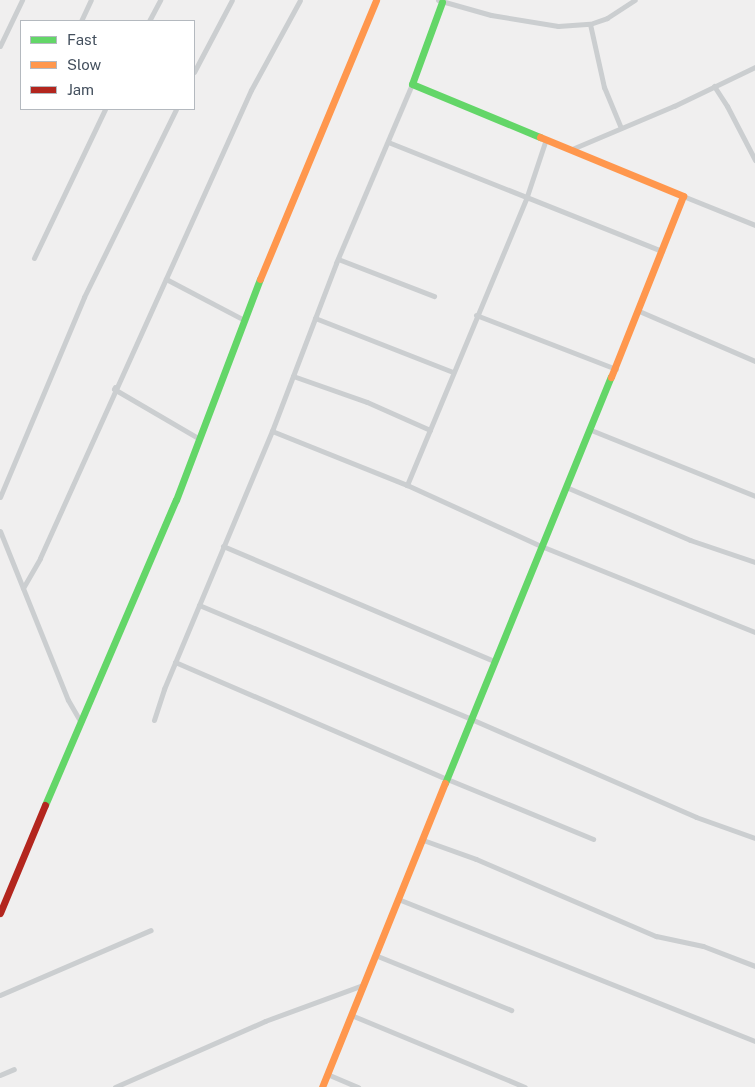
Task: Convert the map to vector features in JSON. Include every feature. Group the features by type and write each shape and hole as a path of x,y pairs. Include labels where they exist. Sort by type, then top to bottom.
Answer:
{"street":[{"path":"0,46 22,0"},
{"path":"82,20 92,0"},
{"path":"150,20 160,0"},
{"path":"195,70 232,0"},
{"path":"23,588 40,558 114,389 251,90 300,0"},
{"path":"0,913 80,721 176,500 244,320 376,0"},
{"path":"154,720 175,662 272,430 338,259 412,84 440,1 492,15 558,26 590,24 607,18 635,0"},
{"path":"590,24 604,87 621,128"},
{"path":"572,149 755,67"},
{"path":"412,84 755,224"},
{"path":"714,86 727,106 755,160"},
{"path":"34,258 105,110"},
{"path":"0,497 84,297 176,110"},
{"path":"407,485 476,315 526,199 546,139"},
{"path":"388,142 662,252"},
{"path":"114,389 214,173"},
{"path":"322,1087 541,546 616,369 683,196"},
{"path":"338,259 434,296"},
{"path":"166,278 244,320"},
{"path":"639,311 755,361"},
{"path":"476,315 616,369"},
{"path":"315,318 453,372"},
{"path":"293,376 367,402 430,430"},
{"path":"114,389 198,438"},
{"path":"272,430 407,485 541,546 755,632"},
{"path":"590,430 755,496"},
{"path":"566,487 690,540 755,562"},
{"path":"0,531 68,700 80,721"},
{"path":"224,546 494,661"},
{"path":"199,605 471,719 688,814 755,838"},
{"path":"175,662 447,779 593,839"},
{"path":"422,840 476,859 656,936 704,946 755,966"},
{"path":"398,899 755,1041"},
{"path":"0,995 152,930"},
{"path":"375,956 511,1010"},
{"path":"115,1087 266,1021 363,985"},
{"path":"351,1015 525,1087"},
{"path":"0,1075 14,1069"},
{"path":"327,1074 358,1087"}],"traffic: fast":[{"path":"442,2 412,84 540,137"},
{"path":"45,805 176,500 260,279"},
{"path":"445,783 611,377"}],"traffic: slow":[{"path":"260,279 376,0"},
{"path":"540,137 683,196 611,377"},
{"path":"322,1087 445,783"}],"traffic: jam":[{"path":"0,913 45,805"}]}
